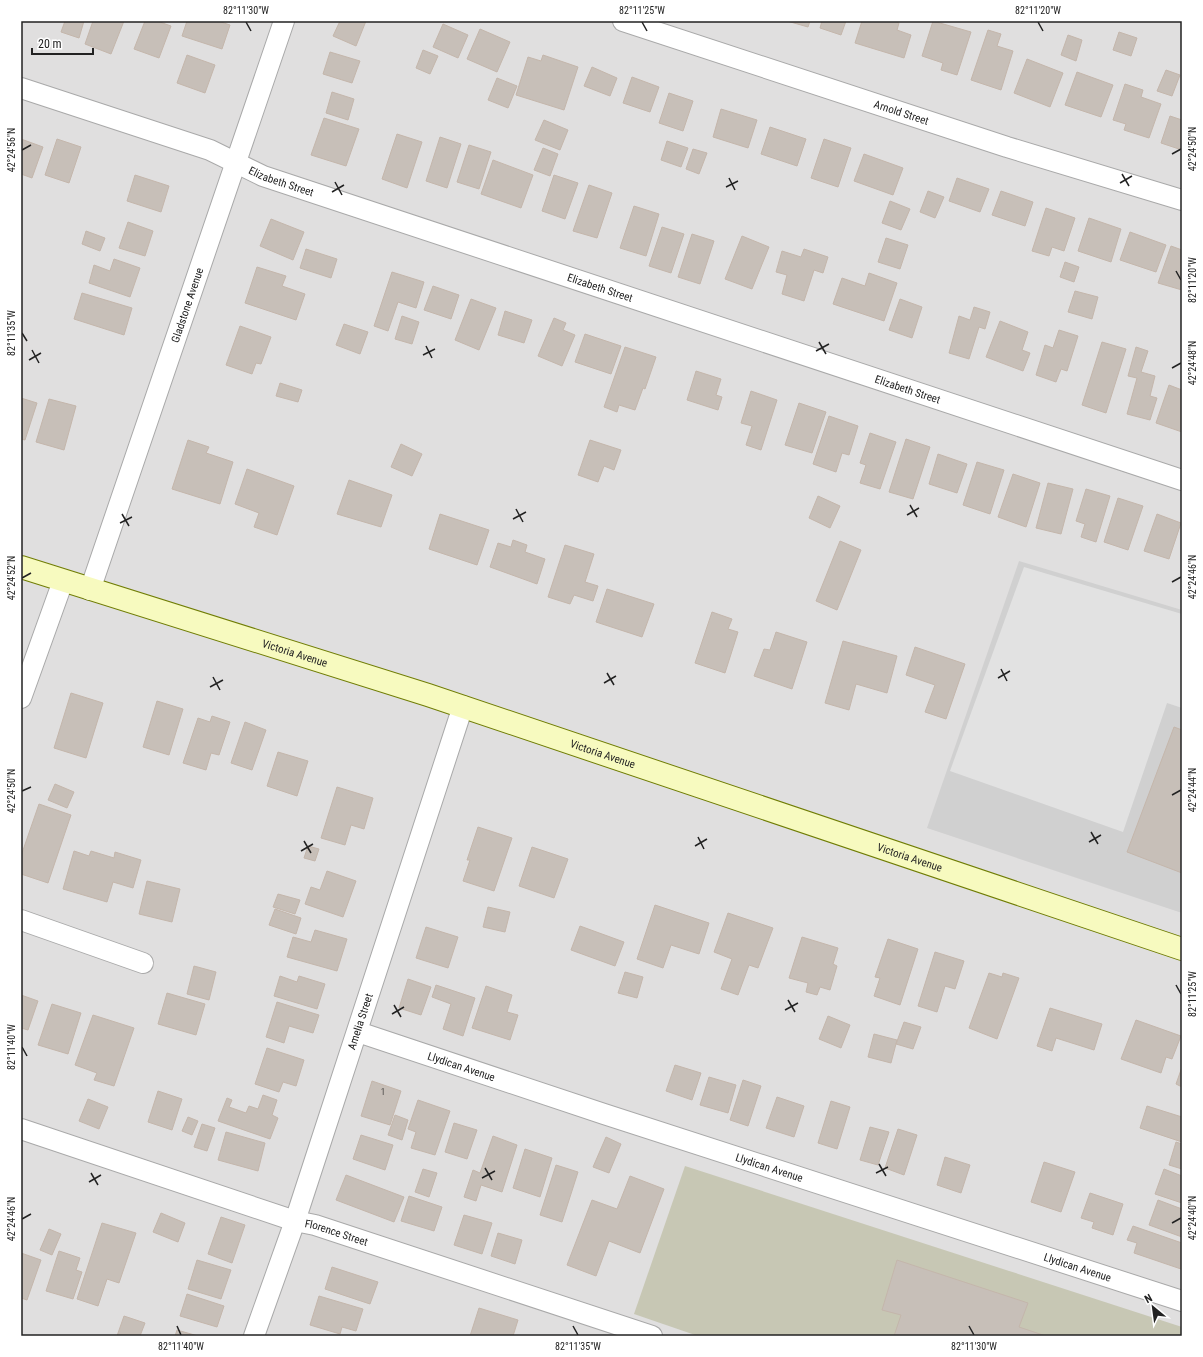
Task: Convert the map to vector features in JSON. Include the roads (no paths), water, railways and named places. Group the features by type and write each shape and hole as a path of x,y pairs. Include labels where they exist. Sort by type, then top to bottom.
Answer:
{"street":[{"name":"Gladstone Avenue","path":"90,590 284,21"},
{"name":"Arnold Street","path":"623,21 1007,147 1182,200"},
{"name":"Elizabeth Street","path":"21,88 210,150 271,178 1182,480"},
{"name":"Victoria Avenue","path":"21,567 90,590 463,706 1182,949"},
{"path":"21,698 63,581"},
{"name":"Amelia Street","path":"254,1336 295,1221 358,1032 463,706"},
{"path":"21,920 144,963"},
{"name":"Llydican Avenue","path":"358,1032 604,1114 1182,1301"},
{"name":"Florence Street","path":"21,1129 295,1221 315,1225 652,1336"}]}
